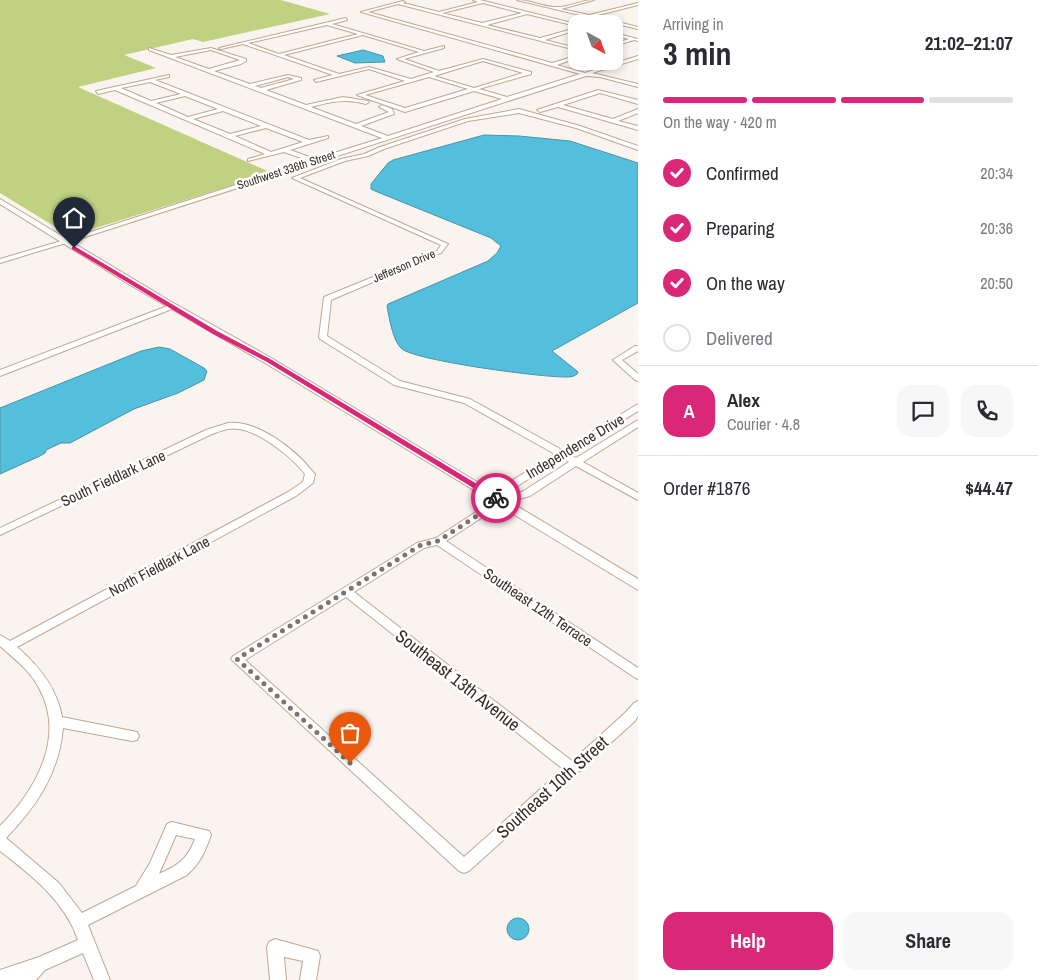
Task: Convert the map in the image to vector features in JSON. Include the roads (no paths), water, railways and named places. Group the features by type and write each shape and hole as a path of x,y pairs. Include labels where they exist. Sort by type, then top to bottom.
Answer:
{"street":[{"path":"411,0 363,12 587,75 600,76 638,86"},
{"path":"475,0 568,21"},
{"path":"519,0 581,15"},
{"path":"526,2 534,0"},
{"path":"557,9 592,0"},
{"path":"439,13 484,1"},
{"path":"398,3 568,47"},
{"path":"597,15 638,4"},
{"path":"482,24 529,12 568,23"},
{"path":"221,48 346,19"},
{"path":"625,25 638,21"},
{"path":"328,24 424,52"},
{"path":"625,25 638,29"},
{"path":"623,35 638,29"},
{"path":"541,40 568,32"},
{"path":"279,55 364,34"},
{"path":"623,35 637,39"},
{"path":"623,43 637,39"},
{"path":"243,43 337,75"},
{"path":"439,72 399,59 442,47"},
{"path":"150,49 388,138"},
{"path":"170,57 211,49 244,60 208,71"},
{"name":"Southwest 336th Street","path":"65,242 638,57"},
{"path":"550,65 568,59"},
{"path":"483,60 529,73 405,110 360,95 439,72 483,60"},
{"path":"316,81 368,68 410,80"},
{"path":"430,75 434,78 508,99"},
{"path":"587,75 638,91"},
{"path":"98,92 167,76"},
{"path":"250,86 288,76 299,79 261,90"},
{"path":"421,78 432,79 496,103"},
{"path":"150,80 308,142"},
{"path":"442,84 450,82"},
{"path":"116,88 271,154"},
{"path":"540,110 600,91 638,102"},
{"path":"150,103 186,94"},
{"path":"306,107 337,98 350,97 392,112 390,115 355,126"},
{"path":"558,105 638,128"},
{"path":"187,119 224,109"},
{"path":"351,150 366,155 467,120 519,111 578,126 638,148"},
{"path":"613,121 638,111"},
{"path":"230,136 266,126"},
{"path":"250,160 326,137"},
{"path":"289,148 318,160"},
{"name":"Jefferson Drive","path":"366,155 343,160 295,178 445,244 439,252 327,299 323,338 397,383 467,400 561,454"},
{"path":"0,201 172,307 269,361 638,585"},
{"path":"0,261 55,243 65,242"},
{"path":"0,267 61,247 65,242"},
{"path":"0,373 172,307"},
{"path":"638,348 617,360 638,378"},
{"name":"Independence Drive","path":"500,501 512,485 638,407"},
{"name":"Independence Drive","path":"500,501 526,494 638,423"},
{"name":"North Fieldlark Lane","path":"4,643 292,494 308,483 310,474 296,460 252,430 238,425 227,426"},
{"name":"South Fieldlark Lane","path":"0,532 209,432 227,426"},
{"path":"561,454 638,497"},
{"path":"346,591 421,545 438,541 500,501"},
{"name":"Southeast 12th Terrace","path":"438,541 638,674"},
{"name":"Southeast 10th Street","path":"346,591 237,659 464,866 571,768 635,715"},
{"name":"Southeast 13th Avenue","path":"346,591 571,768"},
{"path":"0,835 29,804 41,784 50,764 55,743 56,720 46,687 32,668 4,643"},
{"path":"56,720 132,736"},
{"path":"79,922 141,891 190,864 196,856 204,834 172,828 155,867 141,891"},
{"path":"0,842 50,884 79,922 102,980"},
{"path":"0,978 40,964 87,944"},
{"path":"278,980 275,947 312,956 308,980"},
{"path":"26,980 40,964"}],"water":[{"path":"363,50 383,56 385,62 355,63 337,56"},
{"path":"484,135 570,141 638,163 638,303 552,351 577,371 578,373 573,376 555,377 509,372 431,359 402,349 396,341 390,323 388,304 488,261 497,253 501,246 491,238 375,191 371,189 371,184 388,163 393,160"},
{"path":"159,347 170,349 204,368 207,371 204,380 178,393 134,409 70,443 61,443 46,450 40,456 0,474 0,408 141,351"},
{"path":"518,918 526,921 529,929 526,937 518,940 510,937 507,929 510,921"}]}
